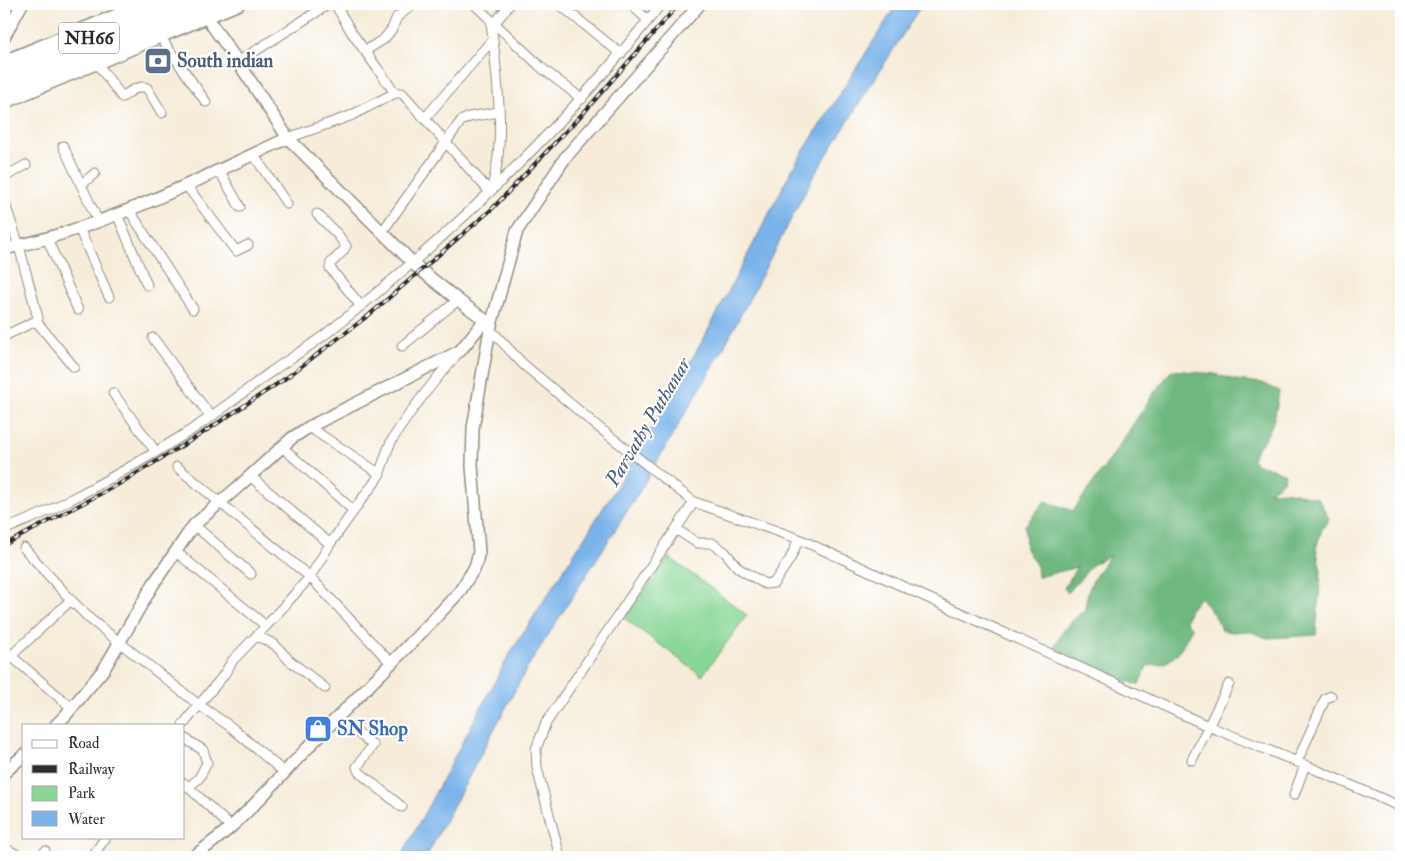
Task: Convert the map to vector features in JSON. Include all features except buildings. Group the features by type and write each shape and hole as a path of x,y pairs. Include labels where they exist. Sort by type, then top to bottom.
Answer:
{"highway":[{"name":"NH66","path":"4,75 176,4"},
{"name":"NH66","path":"4,89 209,11"}],"main road":[{"path":"4,37 22,4"},
{"path":"4,61 143,4"},
{"path":"4,103 96,62 161,38 209,11 240,4"},
{"path":"193,857 231,827 391,663 409,647 460,591 475,567 479,552 472,466 473,428 487,324 518,231 565,158 700,4"},
{"path":"209,11 238,62 288,138 413,262 487,324"},
{"path":"4,249 47,238 129,210 288,138"},
{"path":"57,724 104,669 154,583 194,525 292,438 460,351 487,324"},
{"path":"4,773 22,756"}],"street":[{"path":"238,62 329,4"},
{"path":"334,4 395,93"},
{"path":"365,51 384,39 392,29 397,17 414,4"},
{"path":"474,4 544,69 582,99"},
{"path":"490,192 494,182 498,159 500,133 493,22 510,4"},
{"path":"559,4 621,54"},
{"path":"630,4 648,20"},
{"path":"4,529 56,507 156,452 210,417 326,333 413,262 538,146 621,54 661,4"},
{"path":"161,38 206,102"},
{"path":"424,118 493,39"},
{"path":"96,62 122,96 144,86 162,113"},
{"path":"288,138 350,116 395,93 402,93 490,192"},
{"path":"382,232 458,125 465,119 499,112"},
{"path":"63,146 98,221"},
{"path":"253,154 287,204"},
{"path":"4,177 26,165"},
{"path":"219,170 240,207"},
{"path":"81,185 95,173"},
{"path":"186,185 236,251 248,245"},
{"path":"4,201 19,246 38,316 36,321 4,336"},
{"path":"129,210 193,309"},
{"path":"117,214 147,285"},
{"path":"317,214 346,246 344,251 330,263 330,268 360,305"},
{"path":"79,228 108,297"},
{"path":"47,238 78,310"},
{"path":"402,346 458,300"},
{"path":"36,321 74,368"},
{"path":"487,324 523,364 597,426 625,446 694,502 799,539 1208,726 1401,806"},
{"path":"153,338 210,417"},
{"path":"184,724 223,676 233,660 310,577 330,544 380,474 391,443 422,396 460,351"},
{"path":"113,394 156,452"},
{"path":"310,427 380,474"},
{"path":"282,447 354,511"},
{"path":"177,466 310,577 391,663"},
{"path":"250,476 330,544"},
{"path":"560,857 537,768 536,749 546,723 694,502"},
{"path":"194,525 251,574"},
{"path":"676,529 697,542 712,543 725,552 738,568 764,584 774,583 790,559 799,539"},
{"path":"24,548 71,600 119,643 199,705 231,727 285,773"},
{"path":"175,552 266,626"},
{"path":"71,600 7,653 72,708"},
{"path":"257,636 274,644 289,660 325,688"},
{"path":"1192,760 1230,684"},
{"path":"1294,795 1301,763 1325,699 1331,696"},
{"path":"350,726 373,745 357,767 359,772 402,807"},
{"path":"185,739 203,750 207,763 199,778 187,785 231,827"},
{"path":"92,857 105,838"},
{"path":"4,848 18,856"}],"green space":[{"path":"1172,370 1215,374 1235,380 1262,383 1279,391 1272,425 1252,459 1258,465 1266,466 1285,474 1283,481 1269,492 1285,491 1318,498 1329,519 1322,529 1316,548 1321,571 1316,635 1267,638 1249,631 1232,632 1221,630 1217,619 1200,597 1189,611 1186,622 1192,628 1180,650 1171,660 1147,666 1139,685 1123,680 1111,672 1084,664 1054,648 1064,629 1085,609 1091,586 1110,555 1093,564 1068,593 1064,588 1077,567 1038,577 1037,566 1026,549 1025,526 1045,501 1073,511 1153,394"},
{"path":"669,557 747,615 702,676 624,618"}],"water":[{"path":"897,4 922,4 813,177 722,351 635,499 527,668 426,857 401,857 508,657 616,488 703,340 794,166"}],"railway":[{"path":"4,545 119,484 198,436 286,378 369,315 492,209 587,109 679,4"}],"place":[{"name":"South indian","path":"158,61"},
{"name":"SN Shop","path":"318,729"}],"water label":[{"name":"Parvathy Puthanar","path":"648,422"}]}
